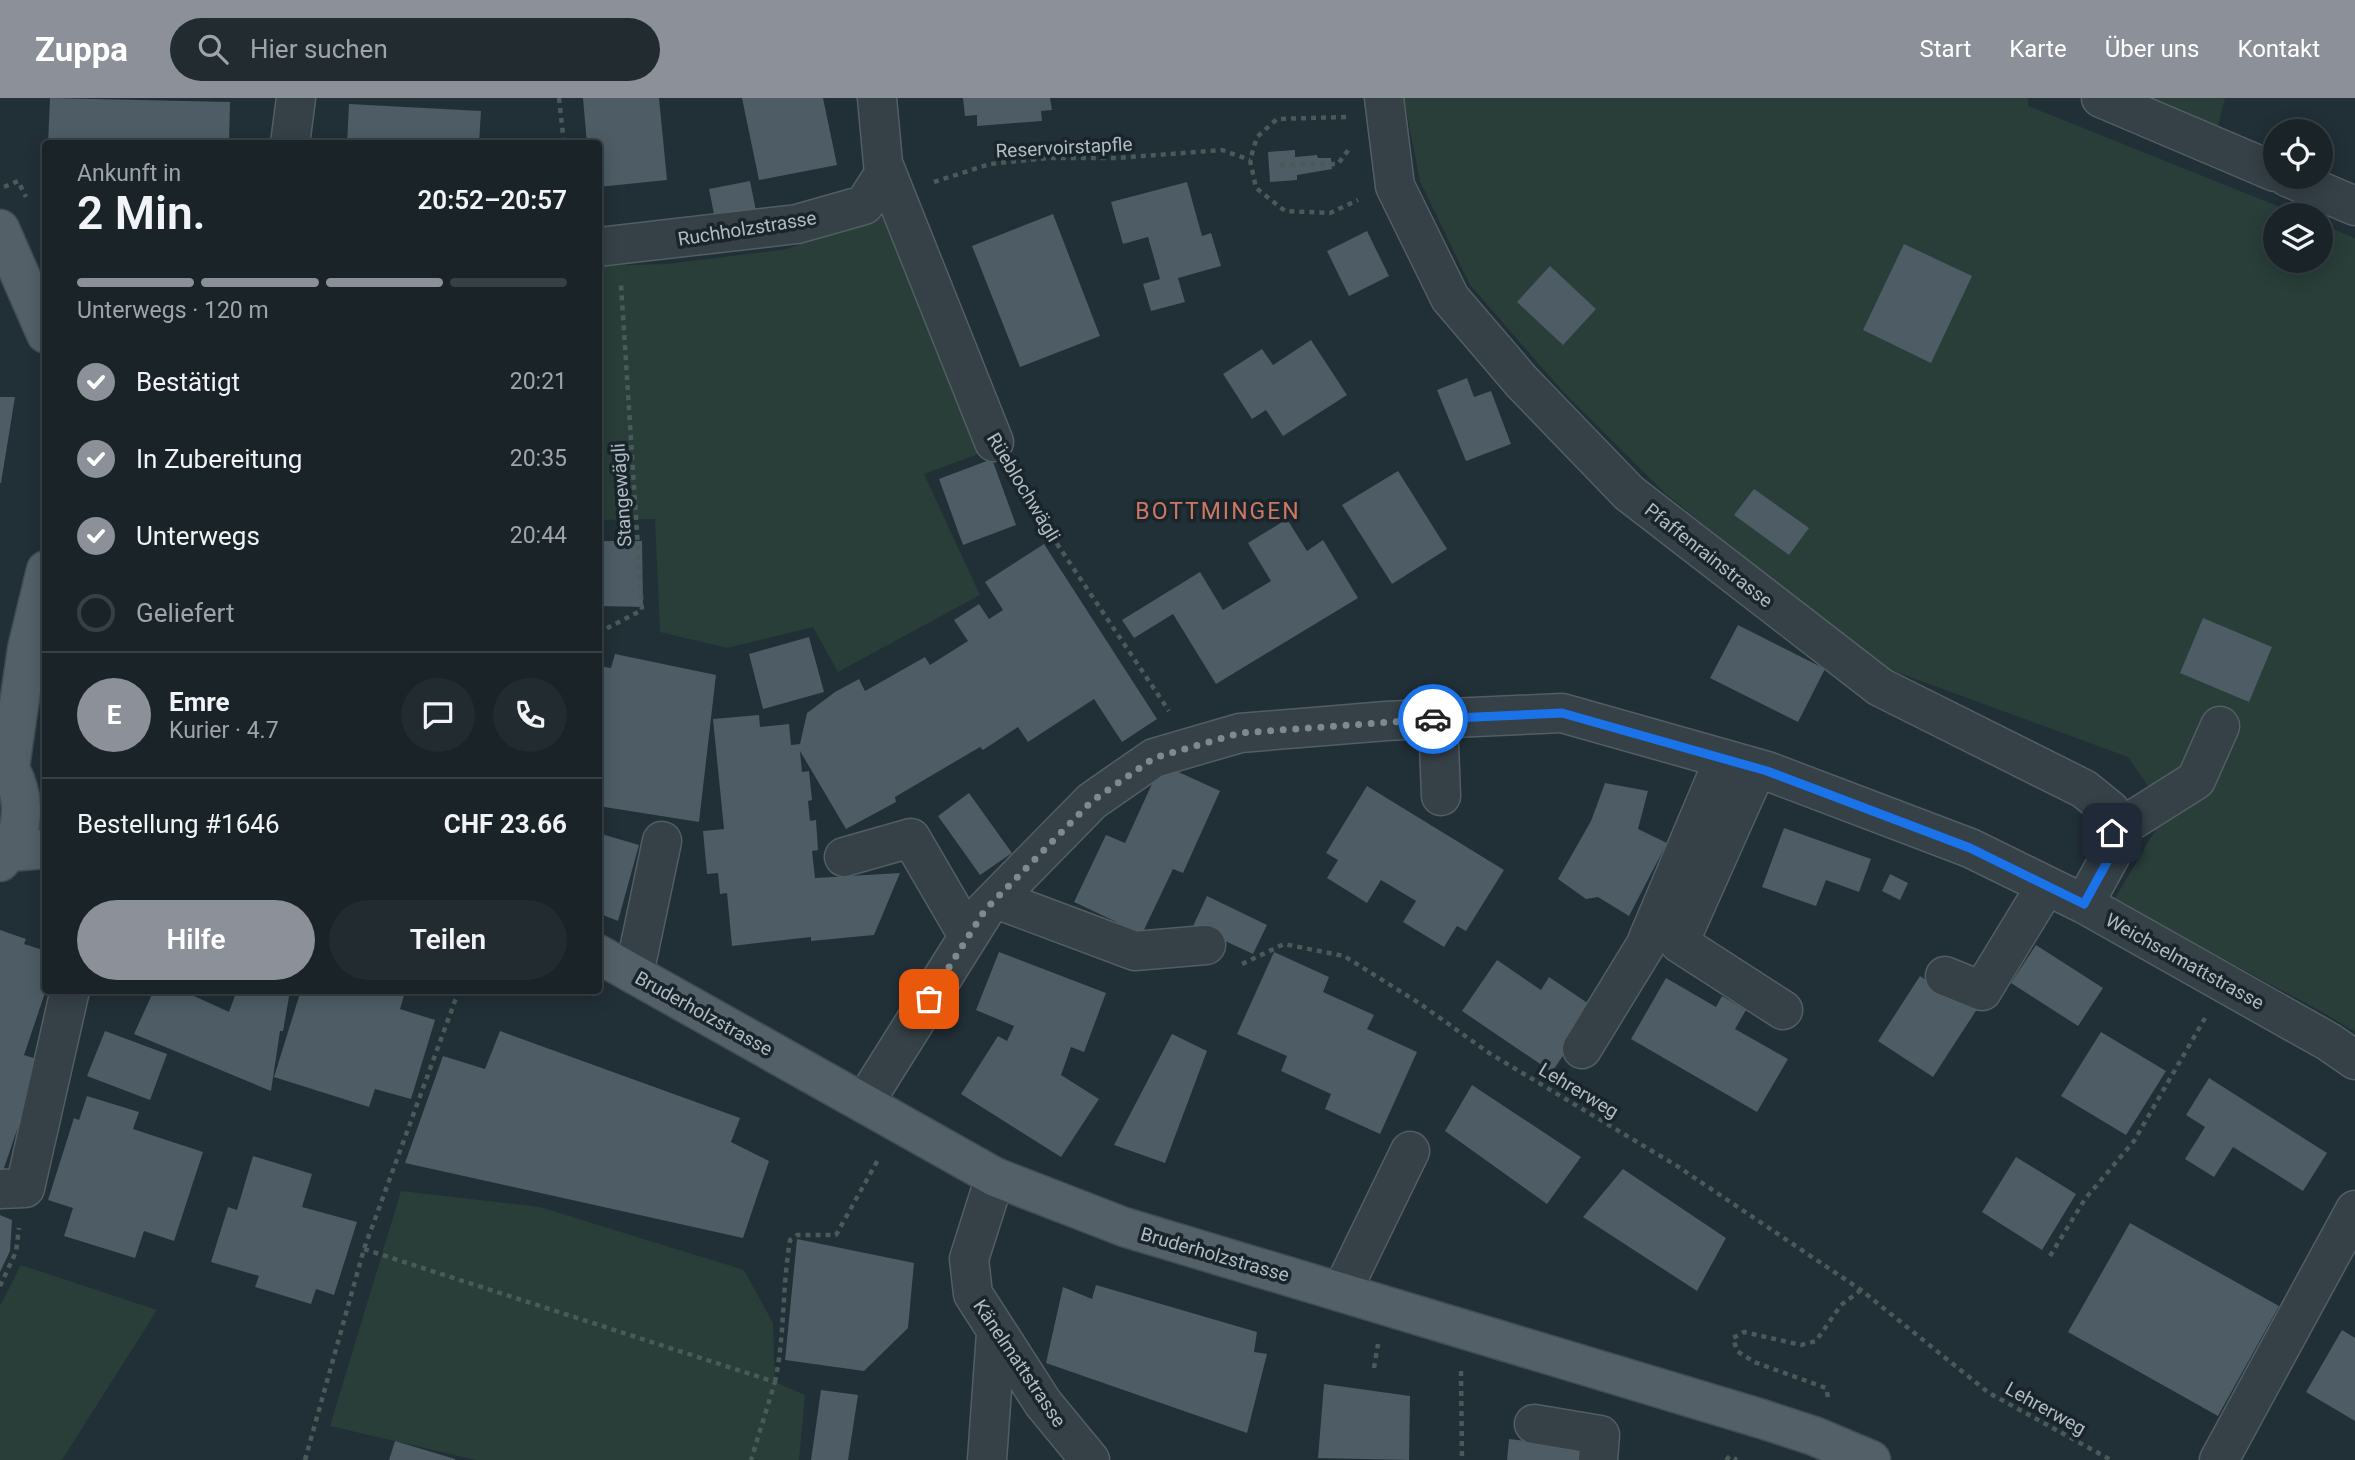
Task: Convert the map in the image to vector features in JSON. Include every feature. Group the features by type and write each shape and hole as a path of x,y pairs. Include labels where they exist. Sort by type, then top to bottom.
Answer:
{"main road":[{"path":"0,229 42,325"},
{"path":"0,643 42,558"},
{"path":"18,854 21,816 19,782 27,649 42,587"},
{"name":"Bruderholzstrasse","path":"602,956 995,1177 1124,1227 1814,1436 1871,1460"}],"street":[{"path":"291,140 296,98"},
{"path":"877,98 884,166"},
{"path":"2101,98 2263,167"},
{"name":"Pfaffenrainstrasse","path":"1385,108 1395,186 1450,298 1521,381 1629,493 1880,687 2084,789 2110,810 2112,833"},
{"name":"Ruchholzstrasse","path":"608,246 797,224 864,205 884,174 884,166"},
{"name":"Rüeblochwägli","path":"884,166 994,442"},
{"path":"2315,189 2355,206"},
{"name":"Weichselmattstrasse","path":"864,1102 985,910 1092,801 1154,758 1240,733 1562,713 1740,764 1970,848 2084,904 2329,1042 2355,1060"},
{"path":"1438,719 1441,796"},
{"path":"2084,904 2113,851 2112,833 2196,780 2220,726"},
{"path":"1740,764 1679,943 1783,1010"},
{"path":"1582,1049 1645,946 1740,764"},
{"path":"844,857 911,838 968,936"},
{"path":"634,974 662,841"},
{"path":"1945,976 1982,990 2046,886"},
{"path":"996,899 1135,951 1206,945"},
{"path":"13,1189 69,994"},
{"path":"1342,1291 1410,1151"},
{"name":"Känelmattstrasse","path":"995,1177 969,1259 973,1294 1043,1403 1090,1460"},
{"path":"2219,1460 2355,1210"},
{"path":"988,1460 996,1333"},
{"path":"1534,1424 1600,1435 1598,1460"}],"path":[{"path":"559,98 564,140"},
{"path":"1385,108 1277,120 1257,137 1250,160 1256,188 1285,211 1330,213 1395,186"},
{"name":"Reservoirstapfle","path":"884,166 931,183 990,164 1048,158 1117,158 1222,150 1250,160"},
{"path":"1280,165 1338,164"},
{"name":"Stangewägli","path":"602,631 642,610 608,246"},
{"name":"Rüeblochwägli","path":"994,442 1037,514 1192,747"},
{"name":"Lehrerweg","path":"1239,966 1284,944 1344,956 1419,1003 1489,1053 1677,1166 1861,1290 1989,1393 2111,1460"},
{"path":"2050,1256 2085,1199 2133,1141 2225,984"},
{"path":"305,1460 364,1249 458,994"},
{"path":"751,1460 775,1382 780,1356 790,1240 797,1235 836,1235 898,1123"},
{"path":"0,1286 16,1252 13,1189"},
{"path":"364,1249 775,1382"},
{"path":"1814,1436 1830,1407 1826,1388 1754,1362 1737,1351 1733,1338 1744,1332 1801,1345 1816,1341 1841,1306 1861,1290"},
{"path":"1461,1328 1462,1460"},
{"path":"1728,1458 1737,1460"}],"green space":[{"path":"1404,98 2028,98 2028,106 2270,203 2263,203 2263,273 2333,273 2333,229 2355,238 2355,1032 2114,900 2166,812 2128,757 1880,666 1666,494 1564,393 1470,285 1420,181"},
{"path":"2129,98 2225,98 2216,134"},
{"path":"898,208 981,453 924,474 980,595 838,672 813,627 727,648 660,632 655,519 602,520 602,266 668,264 787,249"},
{"path":"401,1191 540,1207 744,1270 773,1323 775,1382 805,1395 799,1460 476,1460 330,1426"},
{"path":"21,1265 157,1310 62,1460 0,1460 0,1306"}],"building":[{"path":"50,98 230,102 229,140 48,140"},
{"path":"583,98 659,98 667,180 602,187 602,140 587,140"},
{"path":"742,98 823,98 837,165 759,180"},
{"path":"963,98 1050,98 1052,110 1041,111 1042,121 977,126 977,115 965,116"},
{"path":"349,104 481,111 479,140 347,140"},
{"path":"1295,150 1295,157 1317,155 1318,158 1331,158 1332,169 1297,175 1297,180 1270,182 1268,152"},
{"path":"750,181 756,211 715,219 709,189"},
{"path":"1187,182 1202,236 1211,233 1221,266 1178,278 1185,302 1151,311 1143,284 1160,279 1148,237 1123,244 1111,202"},
{"path":"1053,214 1100,336 1020,367 972,246"},
{"path":"1367,231 1389,276 1349,296 1327,251"},
{"path":"1904,244 1972,276 1931,363 1863,330"},
{"path":"1550,266 1596,309 1563,345 1517,302"},
{"path":"1311,340 1347,395 1283,436 1266,410 1252,419 1223,374 1262,349 1273,365"},
{"path":"1467,378 1474,397 1491,391 1511,444 1466,461 1437,390"},
{"path":"0,397 15,397 1,483 0,483"},
{"path":"992,459 1016,525 963,545 939,479"},
{"path":"1398,471 1447,549 1392,584 1342,505"},
{"path":"1754,489 1809,528 1789,555 1734,515"},
{"path":"1287,519 1307,551 1323,540 1358,598 1216,684 1173,614 1134,638 1122,620 1200,572 1223,610 1271,581 1248,543"},
{"path":"602,541 642,541 643,607 602,606"},
{"path":"1044,544 1157,719 1122,742 1094,699 1028,742 1018,727 983,750 980,747 895,797 896,802 846,829 800,751 802,772 809,771 812,800 808,801 810,821 816,820 818,850 812,851 815,878 900,873 874,935 811,941 811,937 732,946 727,893 720,894 718,873 707,874 703,831 724,829 713,719 759,715 760,727 789,724 791,745 800,744 807,713 835,692 859,679 865,691 925,657 930,665 968,641 954,620 979,604 989,619 1003,610 985,582"},
{"path":"2203,618 2272,647 2249,702 2180,673"},
{"path":"1738,625 1825,669 1798,722 1710,678"},
{"path":"809,637 824,692 763,709 749,654"},
{"path":"615,654 716,675 699,822 602,807 602,667 611,668"},
{"path":"1161,764 1220,791 1183,873 1173,869 1142,934 1074,902 1106,835 1125,843"},
{"path":"1605,783 1648,791 1638,829 1667,843 1629,916 1598,897 1586,899 1558,879 1591,821"},
{"path":"1367,786 1504,870 1466,931 1457,926 1444,947 1403,922 1416,901 1381,880 1367,903 1327,878 1338,860 1326,853"},
{"path":"969,793 1012,853 980,875 938,816"},
{"path":"1784,828 1871,859 1859,892 1826,880 1816,906 1762,887"},
{"path":"602,834 639,845 618,921 602,915"},
{"path":"1890,874 1908,883 1900,900 1882,891"},
{"path":"1207,896 1267,925 1253,954 1193,926"},
{"path":"0,930 26,939 24,944 42,950 42,994 45,994 24,1055 37,1059 27,1088 31,1089 2,1174"},
{"path":"2036,945 2103,988 2078,1026 2011,983"},
{"path":"999,952 1106,993 1084,1052 1071,1047 1061,1075 1099,1099 1061,1157 961,1094 998,1036 1007,1041 1014,1026 976,1010"},
{"path":"1274,952 1329,977 1323,992 1374,1015 1367,1029 1417,1052 1380,1134 1325,1109 1331,1094 1281,1071 1287,1056 1237,1034"},
{"path":"1497,960 1541,990 1549,977 1595,1008 1552,1072 1462,1011"},
{"path":"1920,976 1949,995 1981,1003 1933,1077 1878,1041"},
{"path":"1666,978 1716,1007 1722,996 1746,1010 1735,1029 1788,1059 1757,1112 1631,1039"},
{"path":"152,994 190,994 229,1012 236,994 289,994 283,1031 280,1031 271,1091 134,1034"},
{"path":"300,994 404,994 400,1009 435,1020 411,1099 375,1089 369,1107 274,1077"},
{"path":"105,1031 167,1054 150,1100 87,1076"},
{"path":"500,1031 740,1118 731,1142 769,1161 743,1238 405,1163 443,1056 485,1069"},
{"path":"2101,1032 2166,1071 2126,1135 2061,1096"},
{"path":"1172,1034 1207,1051 1165,1163 1114,1145"},
{"path":"2209,1078 2327,1153 2303,1191 2233,1147 2214,1177 2185,1159 2205,1127 2186,1115"},
{"path":"1472,1085 1581,1157 1547,1204 1445,1131"},
{"path":"87,1096 139,1112 133,1129 203,1152 174,1241 144,1231 135,1258 64,1236 73,1208 48,1200 74,1118 79,1120"},
{"path":"253,1156 312,1174 302,1207 357,1222 334,1295 316,1289 311,1304 255,1287 259,1276 211,1262 228,1207 237,1210"},
{"path":"2016,1157 2076,1194 2042,1250 1982,1212"},
{"path":"1623,1169 1726,1238 1697,1291 1583,1217"},
{"path":"0,1215 12,1220 10,1251 0,1272"},
{"path":"2130,1223 2279,1306 2218,1416 2068,1332"},
{"path":"797,1239 914,1263 908,1328 864,1371 785,1360"},
{"path":"1096,1285 1257,1332 1254,1352 1267,1354 1247,1433 1046,1363 1063,1287 1092,1299"},
{"path":"2342,1330 2355,1338 2355,1421 2306,1392"},
{"path":"1324,1384 1410,1396 1409,1460 1318,1458"},
{"path":"821,1390 858,1395 848,1460 811,1460"},
{"path":"1509,1439 1586,1448 1585,1460 1507,1460"},
{"path":"395,1441 455,1459 455,1460 389,1460"}],"way so far":[{"path":"929,999 985,910 1092,801 1154,758 1240,733 1433,719"}],"district":[{"name":"BOTTMINGEN","path":"1218,511"}],"route":[{"path":"1433,719 1562,713 1767,771 1970,848 2084,904 2113,851 2112,833"}]}
